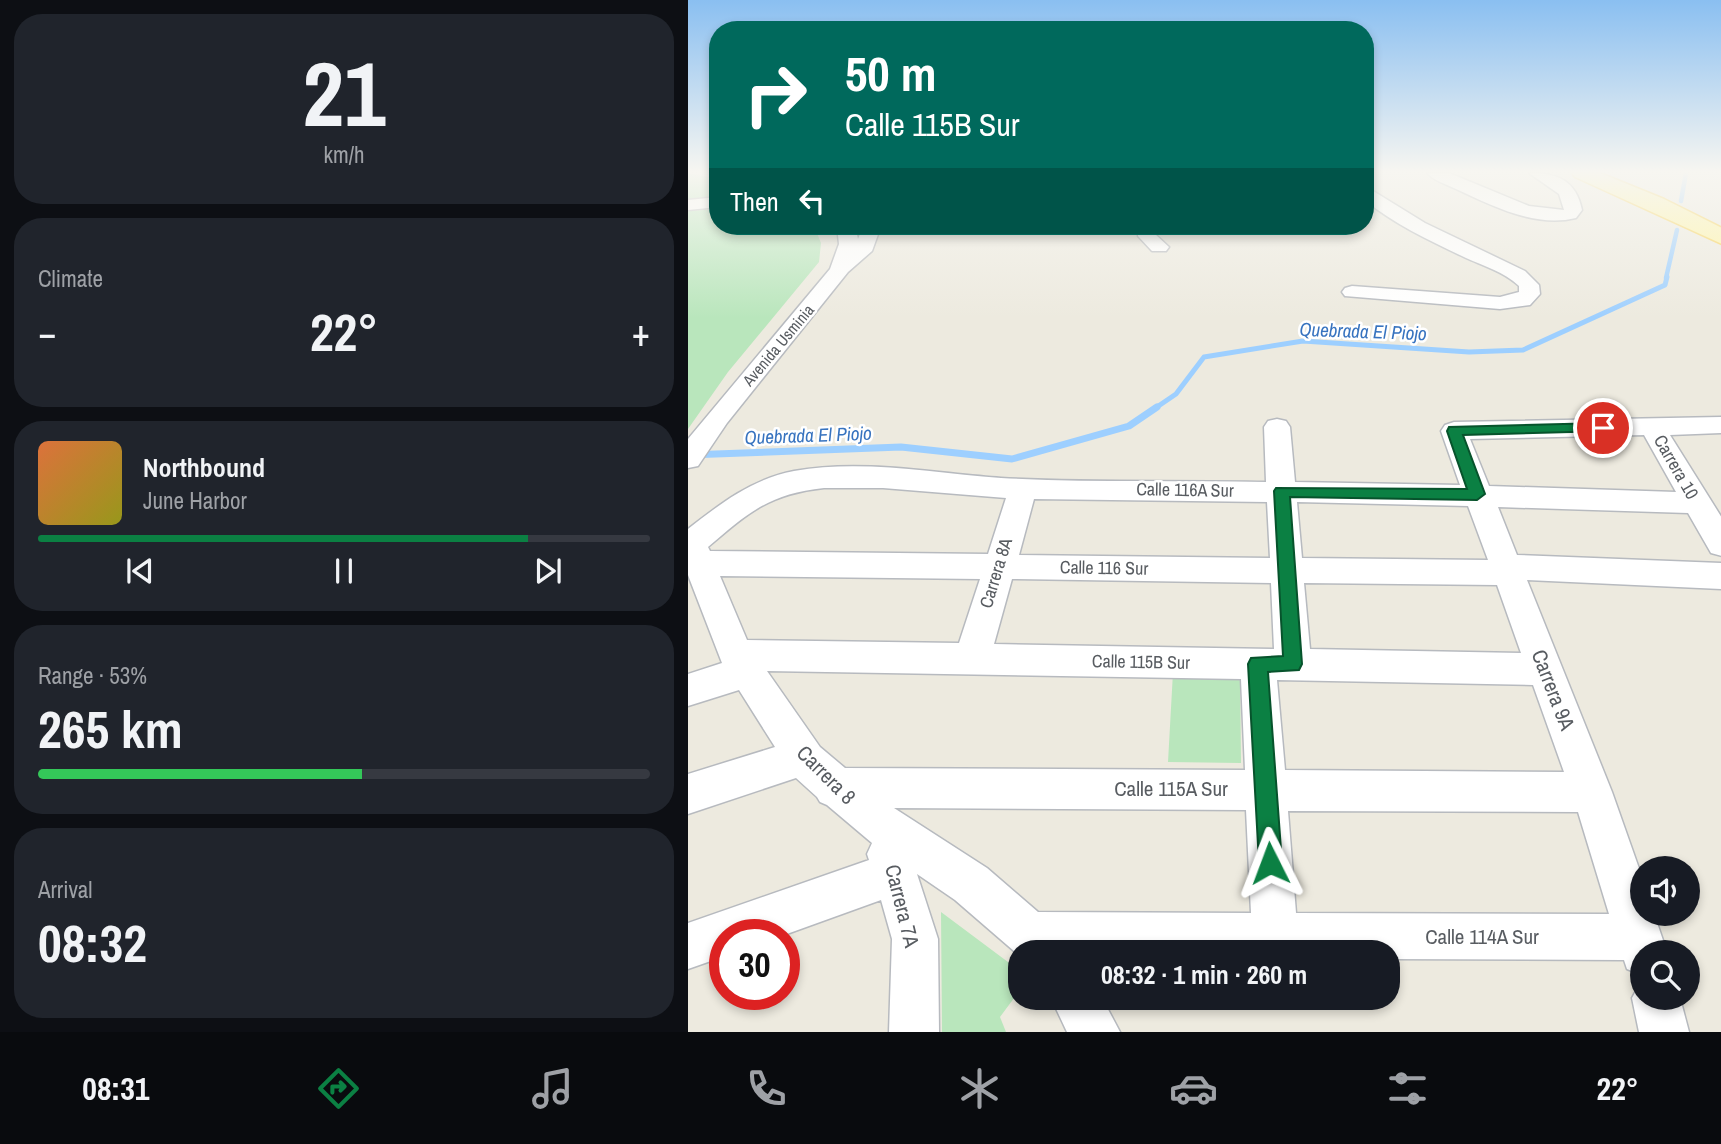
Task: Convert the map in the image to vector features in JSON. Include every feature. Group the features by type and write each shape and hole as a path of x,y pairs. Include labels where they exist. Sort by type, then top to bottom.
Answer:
{"main road":[{"path":"1690,221 1721,237"}],"street":[{"path":"1352,292 1500,303 1522,300 1530,294 1529,285 1515,272 1411,221"},
{"name":"Avenida Usminia","path":"692,452 838,272 847,257 850,245 848,235"},
{"path":"838,272 865,247 869,235"},
{"path":"1147,235 1159,247"},
{"path":"1652,426 1721,425"},
{"name":"Carrera 9A","path":"1641,940 1592,792 1454,431 1652,426"},
{"name":"Carrera 10","path":"1652,426 1721,545"},
{"path":"1275,936 1266,790 1275,664 1286,570 1277,427"},
{"name":"Calle 116A Sur","path":"695,564 753,496 794,481 831,478 1023,489 1477,494 1697,503"},
{"name":"Carrera 8A","path":"972,658 997,567 1023,489"},
{"name":"Calle 116 Sur","path":"695,564 1507,570 1721,576"},
{"name":"Carrera 8","path":"695,564 741,664 803,757 834,788 880,824 971,884 1032,940"},
{"name":"Calle 115B Sur","path":"688,690 741,664 972,658 1545,669"},
{"path":"688,794 803,757"},
{"name":"Calle 115A Sur","path":"834,788 1592,792"},
{"name":"Carrera 7A","path":"880,824 914,939 914,1032"},
{"path":"688,946 894,873"},
{"name":"Calle 114A Sur","path":"1156,940 1275,936 1630,945"},
{"path":"1082,1010 1095,1032"},
{"path":"1659,1010 1664,1032"}],"green space":[{"path":"688,221 709,221 709,235 818,235 821,243 819,262 728,372 688,429"},
{"path":"1173,672 1240,673 1241,763 1168,762"},
{"path":"941,912 1008,962 1008,1006 1000,1017 1006,1032 942,1032"}],"waterway":[{"name":"Quebrada El Piojo","path":"1666,278 1677,230"},
{"name":"Quebrada El Piojo","path":"1154,409 1176,394 1204,357 1303,341 1469,352 1523,350 1665,285 1667,277"},
{"name":"Quebrada El Piojo","path":"688,455 901,447 1012,459 1129,426 1157,407"}],"route":[{"path":"1270,863 1258,664 1293,664 1281,491 1477,494 1454,431 1603,428"}]}
